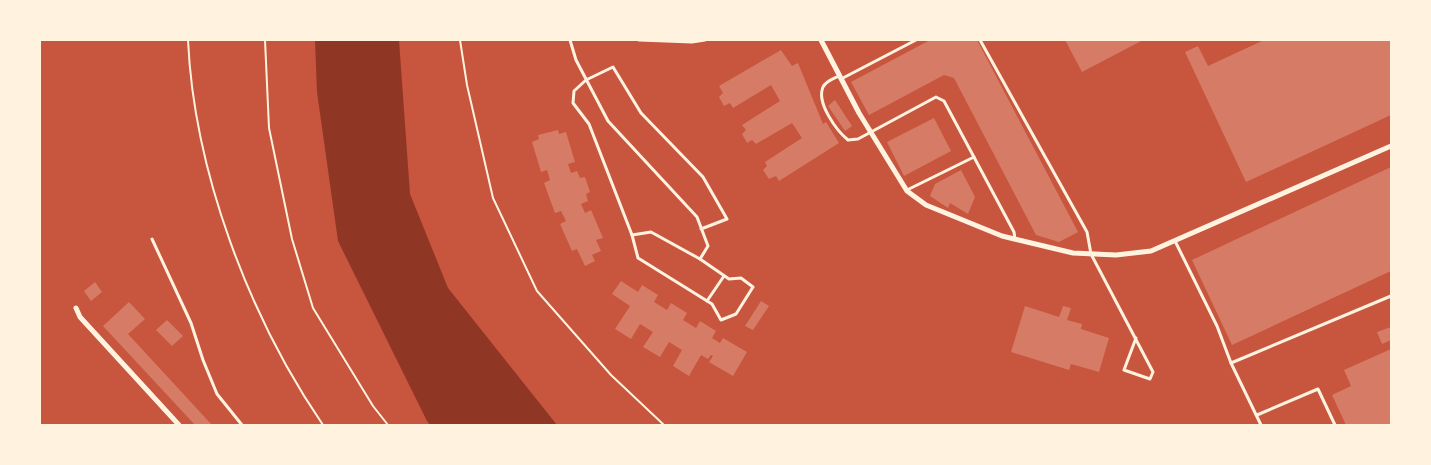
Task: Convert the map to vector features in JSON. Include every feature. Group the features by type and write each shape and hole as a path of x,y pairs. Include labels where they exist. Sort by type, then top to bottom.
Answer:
{"street":[{"path":"820,40 870,132 907,191 926,205 943,213 1015,239 1073,253 1116,255 1151,251 1391,146"},
{"path":"76,308 80,317 179,425"}],"lane":[{"path":"570,40 576,60 608,121 697,217 708,246 700,260"},
{"path":"639,40 705,40"},
{"path":"916,40 827,82 822,88 822,96 827,113 839,132 848,140 858,139 936,97 944,101 1014,232 1015,239"},
{"path":"980,40 1087,232 1091,254 1136,338 1153,372 1150,379 1124,370 1136,338"},
{"path":"632,235 652,232 729,279 741,278 753,287 736,314 721,320 712,304 707,300 638,258 632,235 589,124 573,103 574,91 586,80 613,67 641,113 703,176 727,219 702,229"},
{"path":"907,191 974,157"},
{"path":"152,239 192,323 203,360 218,394 242,425"},
{"path":"1175,241 1217,326 1231,363 1261,425"},
{"path":"707,300 724,276"},
{"path":"1231,363 1391,296"},
{"path":"1256,415 1318,389 1336,425"}],"path":[{"path":"188,40 199,124 208,168 243,275 274,347 299,390 323,425"},
{"path":"265,40 269,128 292,239 314,308 373,406 388,425"},
{"path":"460,40 467,85 493,198 537,291 611,375 664,425"}],"shaded area":[{"path":"315,40 399,40 410,194 448,288 557,425 430,425 427,421 338,241 317,92"}],"building":[{"path":"930,40 977,40 1078,232 1059,242 1036,235 954,78 944,75 869,115 851,82"},
{"path":"1065,40 1143,40 1082,72"},
{"path":"1264,40 1391,40 1391,115 1246,182 1185,52 1198,46 1208,66"},
{"path":"781,50 792,66 798,63 823,124 826,122 839,143 779,181 776,176 769,179 763,170 767,166 765,162 802,138 792,123 756,144 752,140 747,143 742,134 746,130 742,125 780,101 771,85 733,108 730,103 724,106 719,97 723,93 719,86"},
{"path":"835,100 852,126 845,131 828,106"},
{"path":"934,118 951,151 904,176 887,142"},
{"path":"558,130 559,134 566,132 575,162 568,164 571,173 577,171 580,178 585,177 590,192 586,194 588,201 581,204 585,213 591,210 603,238 596,240 601,251 592,255 595,261 585,266 577,249 572,251 560,224 566,221 561,211 555,213 544,183 550,180 547,170 541,172 532,142 539,139 538,135"},
{"path":"1391,167 1391,271 1232,345 1192,260"},
{"path":"961,170 975,197 968,214 950,203 948,208 930,196 935,184"},
{"path":"621,281 638,292 642,285 658,295 654,302 667,310 671,303 687,313 683,320 696,328 700,321 716,331 712,338 720,343 723,338 747,352 733,376 709,362 713,356 711,355 708,359 701,355 689,376 673,366 682,350 669,342 660,357 643,347 653,332 640,324 631,339 615,329 630,306 612,294"},
{"path":"95,282 102,292 91,301 84,291"},
{"path":"761,301 769,306 753,330 745,326"},
{"path":"129,302 145,319 128,334 212,425 195,425 103,326"},
{"path":"1025,306 1059,317 1063,306 1071,308 1067,320 1082,324 1081,329 1109,338 1099,372 1071,364 1069,370 1011,352"},
{"path":"167,320 183,336 172,346 156,330"},
{"path":"1391,327 1391,340 1382,344 1377,332"},
{"path":"1391,349 1391,425 1346,425 1332,395 1351,386 1344,370"}]}
